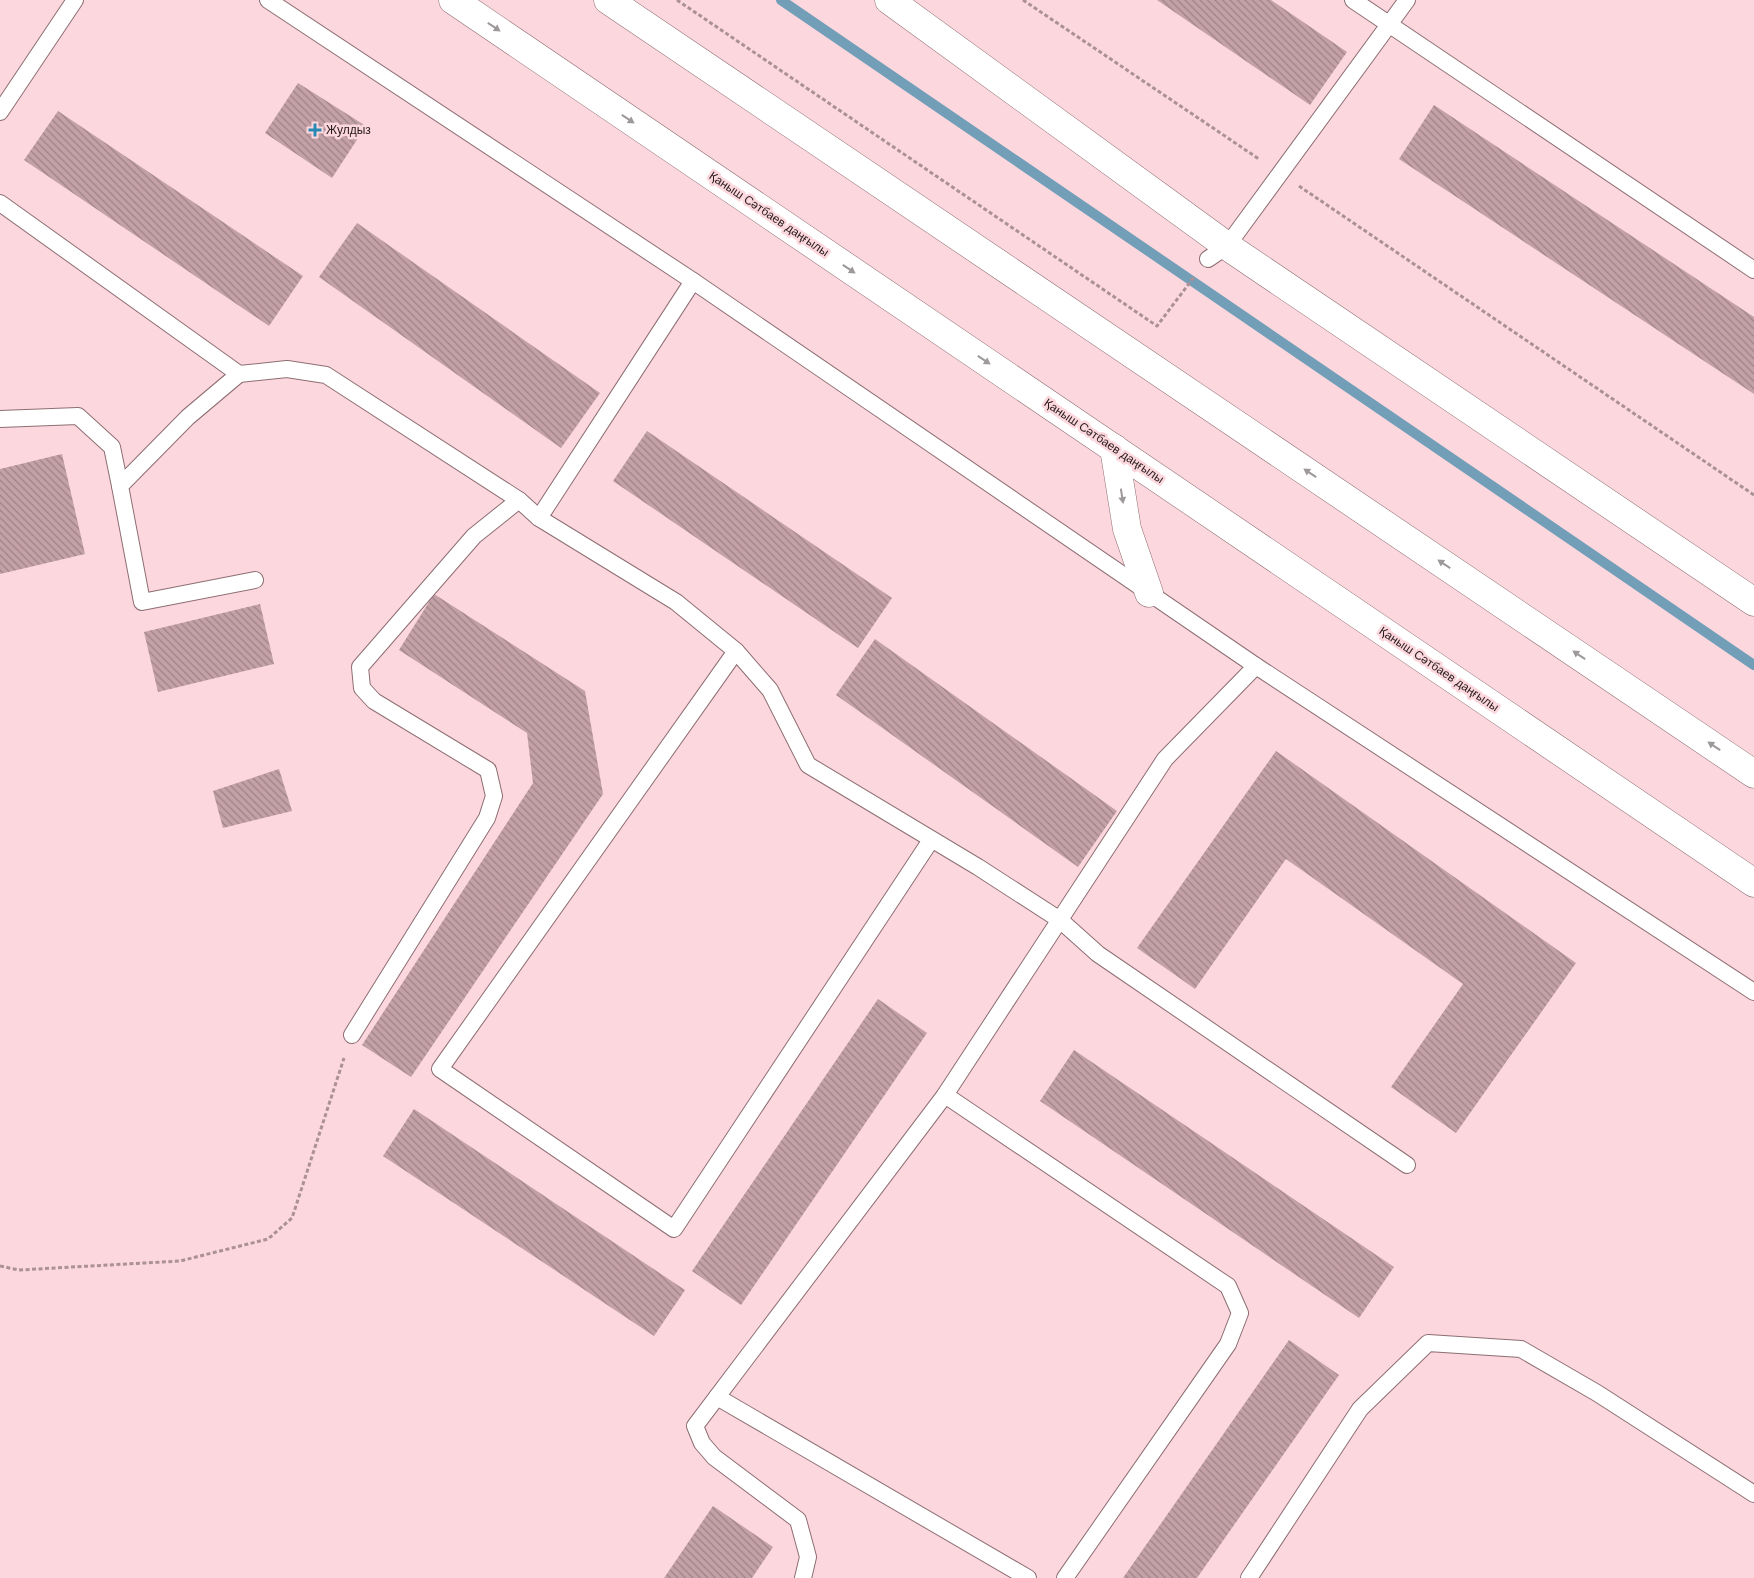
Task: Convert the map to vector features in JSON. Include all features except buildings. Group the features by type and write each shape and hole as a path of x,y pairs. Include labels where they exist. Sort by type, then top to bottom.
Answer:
{"main road":[{"name":"Қаныш Сәтбаев даңғылы","path":"453,0 1754,883"},
{"path":"608,0 1754,774"},
{"path":"889,0 1218,252 1754,602"},
{"path":"1114,448 1127,529 1149,593"}],"lane":[{"path":"0,112 75,0"},
{"path":"268,0 693,281 1256,666 1754,992"},
{"path":"1353,0 1754,270"},
{"path":"1218,252 1280,174 1406,0"},
{"path":"0,203 239,374"},
{"path":"539,518 693,281"},
{"path":"120,486 188,416 239,374 287,369 326,375 519,500 539,518 676,602 736,651 770,690 808,765 1060,920 1098,954 1407,1166"},
{"path":"0,418 78,416 112,447 142,602 255,580"},
{"path":"352,1035 487,818 494,796 488,770 374,701 362,688 360,667 474,536 519,500"},
{"path":"736,651 440,1069 674,1229 931,840"},
{"path":"804,1578 808,1557 798,1520 714,1456 702,1444 695,1426 945,1095 1165,759 1256,666"},
{"path":"945,1095 1228,1286 1240,1313 1228,1344 1064,1578"},
{"path":"1248,1578 1360,1410 1428,1343 1521,1349 1597,1393 1754,1494"},
{"path":"717,1397 1028,1578"}],"path":[{"path":"677,0 1157,326 1170,307 1218,252"},
{"path":"1023,0 1754,495"},
{"path":"0,1266 19,1270 180,1261 268,1239 292,1218 352,1035"}],"waterway":[{"path":"781,0 1754,665"}],"place":[{"name":"Жулдыз","path":"315,130"}]}
